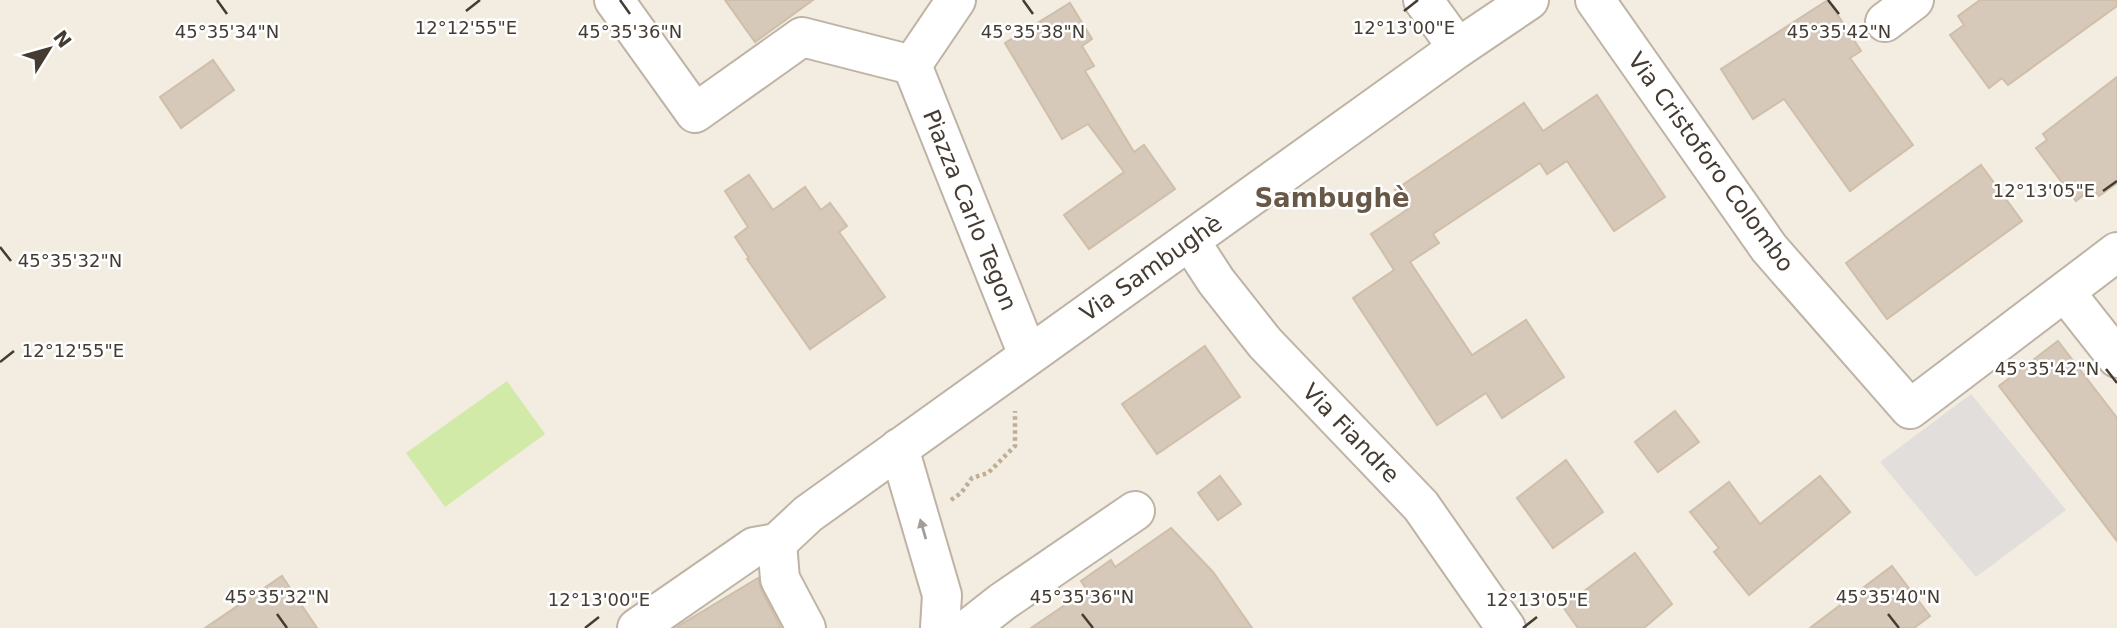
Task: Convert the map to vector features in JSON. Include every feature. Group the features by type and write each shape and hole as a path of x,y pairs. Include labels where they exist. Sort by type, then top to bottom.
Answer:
{"street":[{"path":"614,0 695,113 802,37 912,65 956,0"},
{"path":"1423,0 1458,48"},
{"name":"Via Sambughè","path":"777,543 808,514 899,448 1529,0"},
{"name":"Via Cristoforo Colombo","path":"1595,0 1769,248 1910,409 2117,253"},
{"name":"Piazza Carlo Tegon","path":"912,65 1021,360"},
{"name":"Via Fiandre","path":"1190,241 1216,281 1265,343 1421,506 1506,628"},
{"path":"2065,292 2117,358"},
{"path":"899,448 942,595 940,628"},
{"path":"969,628 1002,602 1135,511"},
{"path":"637,628 754,547 777,543 780,579 806,628"}],"path":[{"path":"941,508 961,493 972,478 988,473 1015,446 1021,360"}],"green space":[{"path":"507,381 545,434 445,507 406,453"}],"shaded area":[{"path":"1971,394 2066,510 1976,577 1880,462"}],"building":[{"path":"725,0 813,0 755,42"},
{"path":"1828,0 1861,51 1850,58 1913,145 1850,191 1784,99 1753,119 1721,69"},
{"path":"1980,0 2117,0 2117,6 2008,85 2002,78 1989,88 1950,35 1964,25 1958,16"},
{"path":"1070,3 1092,39 1082,46 1094,66 1085,71 1134,152 1144,145 1175,189 1089,249 1064,215 1124,172 1088,124 1062,139 1005,43"},
{"path":"213,60 234,90 181,128 160,97"},
{"path":"2117,77 2117,183 2099,196 2092,188 2076,201 2036,148 2047,140 2043,134"},
{"path":"1597,95 1665,197 1614,231 1567,161 1547,174 1540,163 1433,234 1439,243 1410,262 1472,355 1526,320 1564,377 1502,418 1486,393 1437,425 1353,298 1394,270 1371,234 1408,209 1395,190 1524,103 1543,131"},
{"path":"1981,165 2022,221 1887,319 1846,263"},
{"path":"749,175 773,210 805,187 821,210 830,203 847,226 839,232 885,297 810,349 747,259 749,258 735,237 748,227 725,191"},
{"path":"2058,341 2117,418 2117,541 1999,386"},
{"path":"1205,346 1240,397 1157,454 1122,404"},
{"path":"1675,411 1699,442 1658,472 1635,442"},
{"path":"1566,460 1603,512 1553,548 1517,498"},
{"path":"1220,476 1241,504 1218,520 1198,493"},
{"path":"1820,476 1850,512 1749,595 1714,552 1719,548 1690,512 1729,482 1760,524"},
{"path":"1171,528 1213,572 1252,628 1031,628 1087,590 1081,581 1111,560 1115,567"},
{"path":"1635,553 1672,604 1644,628 1578,628 1563,607"},
{"path":"1892,566 1930,616 1914,628 1810,628"},
{"path":"282,576 317,628 205,628"},
{"path":"758,578 781,628 675,628"}],"district":[{"name":"Sambughè","path":"1332,198"}]}
